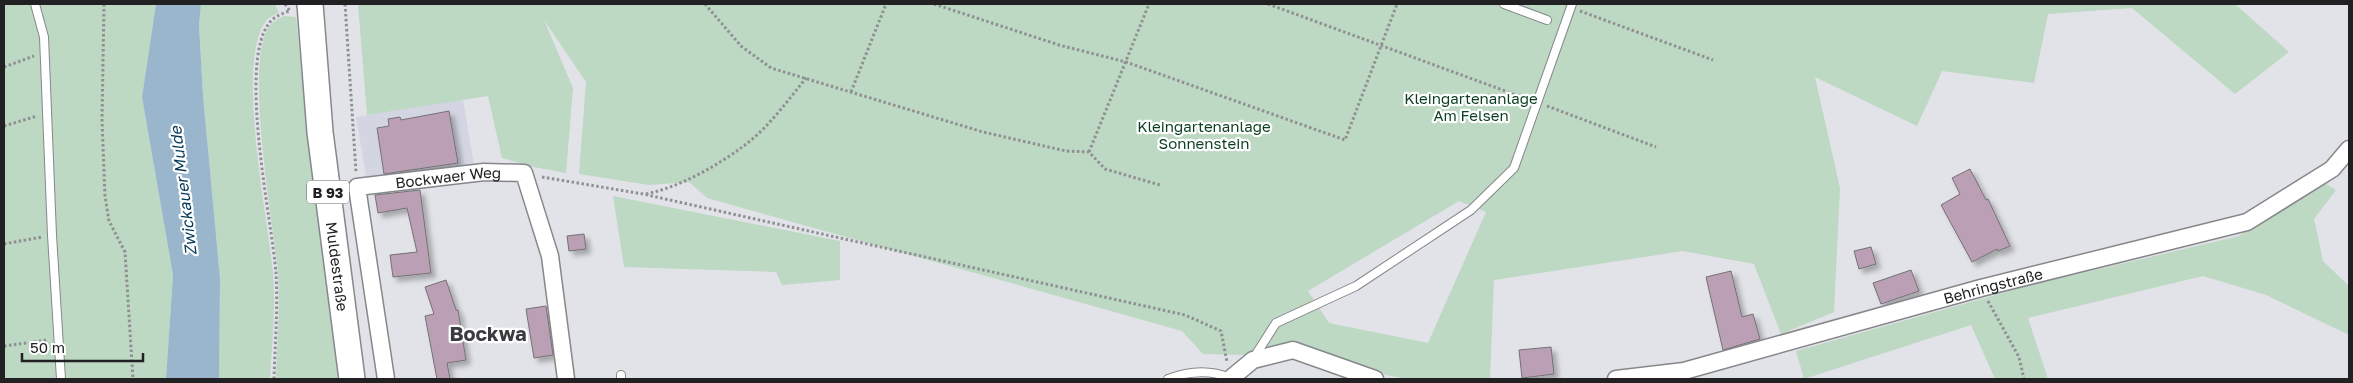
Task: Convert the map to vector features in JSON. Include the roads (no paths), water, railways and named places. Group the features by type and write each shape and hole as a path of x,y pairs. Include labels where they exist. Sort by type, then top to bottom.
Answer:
{"main road":[{"name":"Muldestraße","path":"299,7 328,190 352,379"}],"street":[{"name":"Behringstraße","path":"1616,379 1684,371 1981,288 2247,222 2332,169 2349,150"},
{"name":"Bockwaer Weg","path":"357,187 484,172 524,173 550,256 566,379"},
{"path":"357,187 386,379"},
{"path":"1230,379 1253,360 1293,350 1375,379"}],"lane":[{"path":"35,4 44,36 52,235 61,379"},
{"path":"1504,4 1547,20"},
{"path":"1253,360 1276,323 1356,286 1472,210 1514,168 1571,6"},
{"path":"328,190 357,187"},
{"path":"1168,379 1185,372 1216,372 1230,379"}],"water":[{"name":"Zwickauer Mulde","path":"156,4 201,4 199,25 203,96 220,278 219,379 166,379 173,275 142,97"}],"district":[{"name":"Bockwa","path":"488,333"}],"park label":[{"name":"Kleingartenanlage Am Felsen","path":"1471,106"},
{"name":"Kleingartenanlage Sonnenstein","path":"1204,134"}]}
